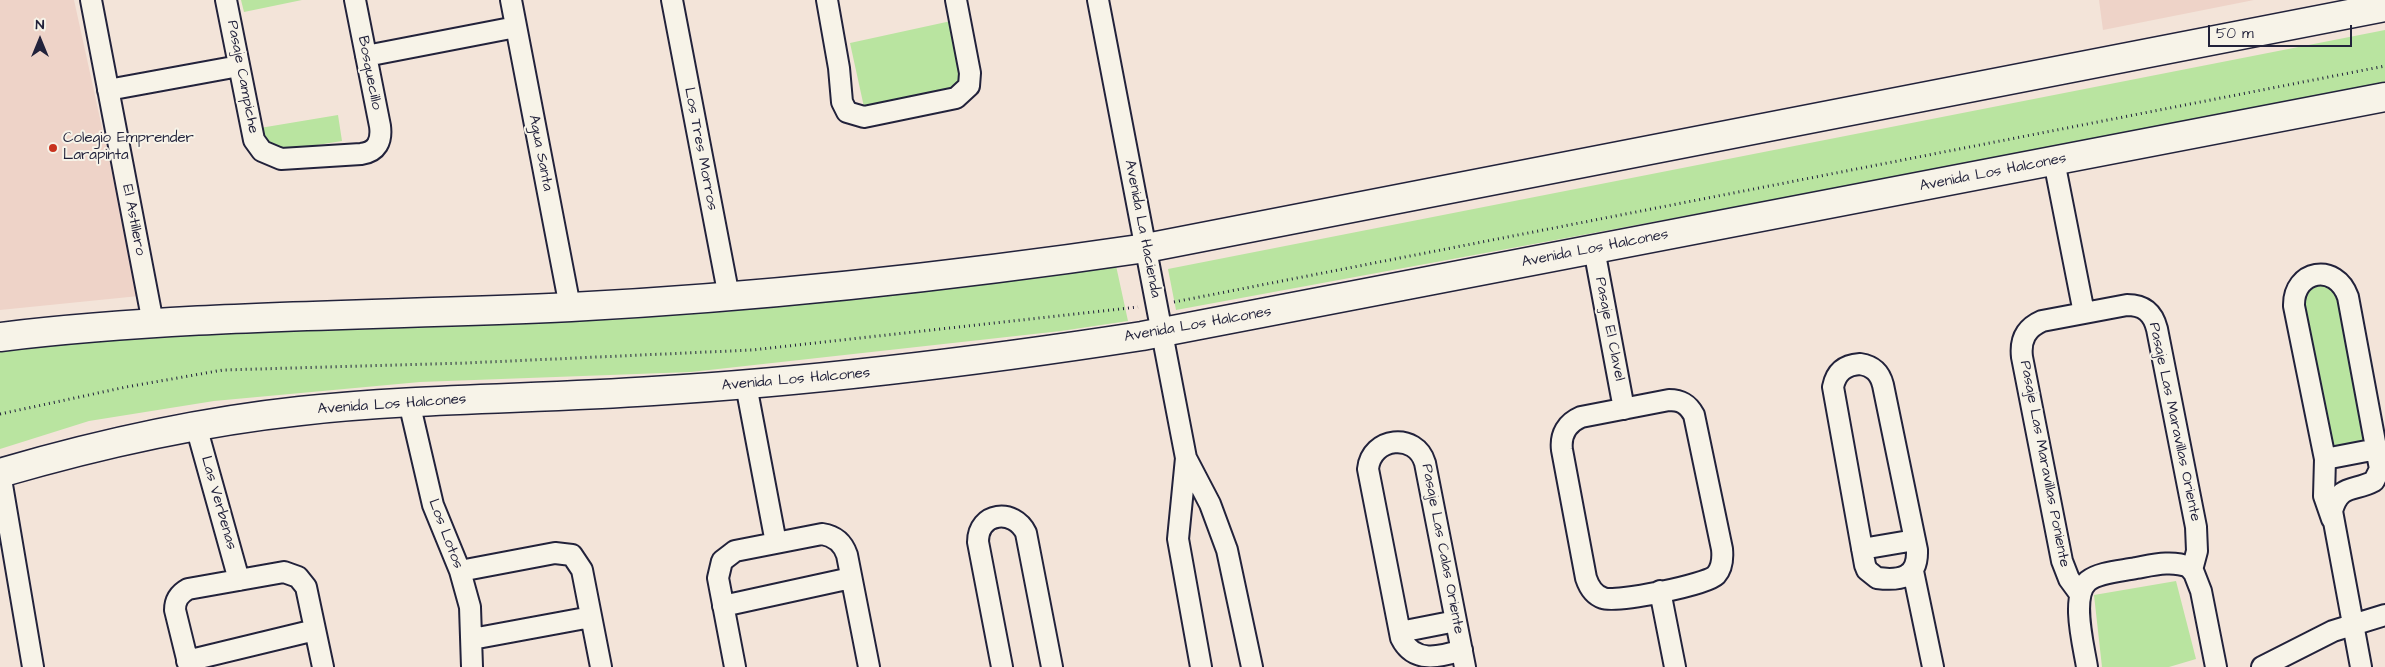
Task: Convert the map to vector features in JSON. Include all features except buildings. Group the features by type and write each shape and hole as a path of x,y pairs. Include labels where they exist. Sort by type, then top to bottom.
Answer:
{"street":[{"name":"El Astillero","path":"91,0 153,323"},
{"name":"Pasaje Campiche","path":"226,0 254,140 262,151"},
{"name":"Bosquecillo","path":"262,151 281,159 361,154 368,153 379,136 355,0"},
{"name":"Agua Santa","path":"511,0 570,307"},
{"name":"Los Tres Morros","path":"672,0 729,297"},
{"path":"826,0 839,68 842,102 852,115 871,116 950,100 966,91 969,86 970,74 956,0"},
{"name":"Avenida La Hacienda","path":"1098,0 1186,458 1178,539 1201,667"},
{"path":"0,337 153,323 277,316 570,307 729,297 951,275 1146,248 2385,6"},
{"path":"366,56 516,27"},
{"path":"108,90 239,66"},
{"name":"Avenida Los Halcones","path":"0,472 101,445 196,426 301,411 409,402 746,385 936,365 1162,333 2385,97"},
{"path":"2054,161 2084,313"},
{"name":"Pasaje El Clavel","path":"1594,250 1624,409"},
{"path":"2332,519 2334,503 2343,492 2352,487 2369,484 2379,474 2377,449 2345,290 2341,284 2329,276 2315,275 2301,283 2296,290 2294,306 2326,466 2332,484 2343,492"},
{"name":"Pasaje Las Maravillas Oriente","path":"2084,313 2134,305 2147,310 2155,322 2198,539 2192,570"},
{"name":"Pasaje Las Maravillas Poniente","path":"2080,594 2069,579 2062,560 2021,349 2025,334 2035,324 2084,313"},
{"path":"1913,571 1905,576 1877,578 1867,570 1833,387 1837,374 1853,364 1866,365 1873,368 1881,379 1915,540 1917,560 1913,571 1933,667"},
{"path":"746,385 776,543"},
{"path":"1675,400 1691,409 1695,421 1722,549 1722,563 1720,570 1709,580 1660,591 1620,600 1604,599 1592,591 1586,578 1562,450 1562,435 1575,420 1675,400"},
{"name":"Los Lotos","path":"409,402 433,505 460,571 470,607 472,667"},
{"name":"Las Verbenas","path":"196,426 239,580"},
{"name":"Pasaje Las Calas Oriente","path":"1400,632 1368,469 1374,452 1390,443 1409,443 1415,446 1424,457 1464,659"},
{"path":"2326,466 2377,449"},
{"name":"Avenida La Hacienda","path":"1186,458 1210,504 1224,541 1252,667"},
{"path":"2326,466 2324,496 2332,519 2361,667"},
{"path":"0,472 33,667"},
{"path":"1002,667 978,542 983,525 998,516 1013,518 1020,522 1026,533 1052,667"},
{"path":"735,667 718,572 725,556 735,551 822,534 836,539 845,549 869,667"},
{"path":"1862,549 1915,540"},
{"path":"460,571 555,553 567,553 572,556 582,570 601,667"},
{"path":"2087,667 2080,616 2080,594 2088,580 2164,563 2183,565 2192,570 2201,591 2216,667"},
{"path":"315,630 188,664 174,610 177,599 188,590 284,572 298,577 308,593 323,667"},
{"path":"723,606 852,578"},
{"path":"1660,591 1675,667"},
{"path":"2262,667 2352,624 2385,615"},
{"path":"472,639 591,617"},
{"path":"1456,621 1400,632 1405,645 1422,656 1464,659"}],"path":[{"path":"0,414 126,387 223,370 466,363 752,350 1156,304 2385,66"}],"shaded area":[{"name":"Colegio Emprender Larapinta","path":"0,0 74,0 139,296 0,310"},
{"path":"2099,0 2254,0 2103,30"}],"green space":[{"path":"241,0 302,0 244,12"},
{"path":"951,21 965,86 864,107 850,43"},
{"path":"2385,30 2385,87 1176,310 1168,269"},
{"path":"338,115 342,141 280,151 265,143 260,128"},
{"path":"1115,261 1128,321 1061,331 691,372 420,382 214,401 89,421 0,449 0,348 148,331 322,328 726,312"},
{"path":"2326,281 2337,290 2366,430 2363,440 2333,447 2328,440 2299,303 2305,287"},
{"path":"2176,581 2196,659 2169,667 2102,667 2094,595"}],"place":[{"name":"Colegio Emprender Larapinta","path":"53,148"}]}
